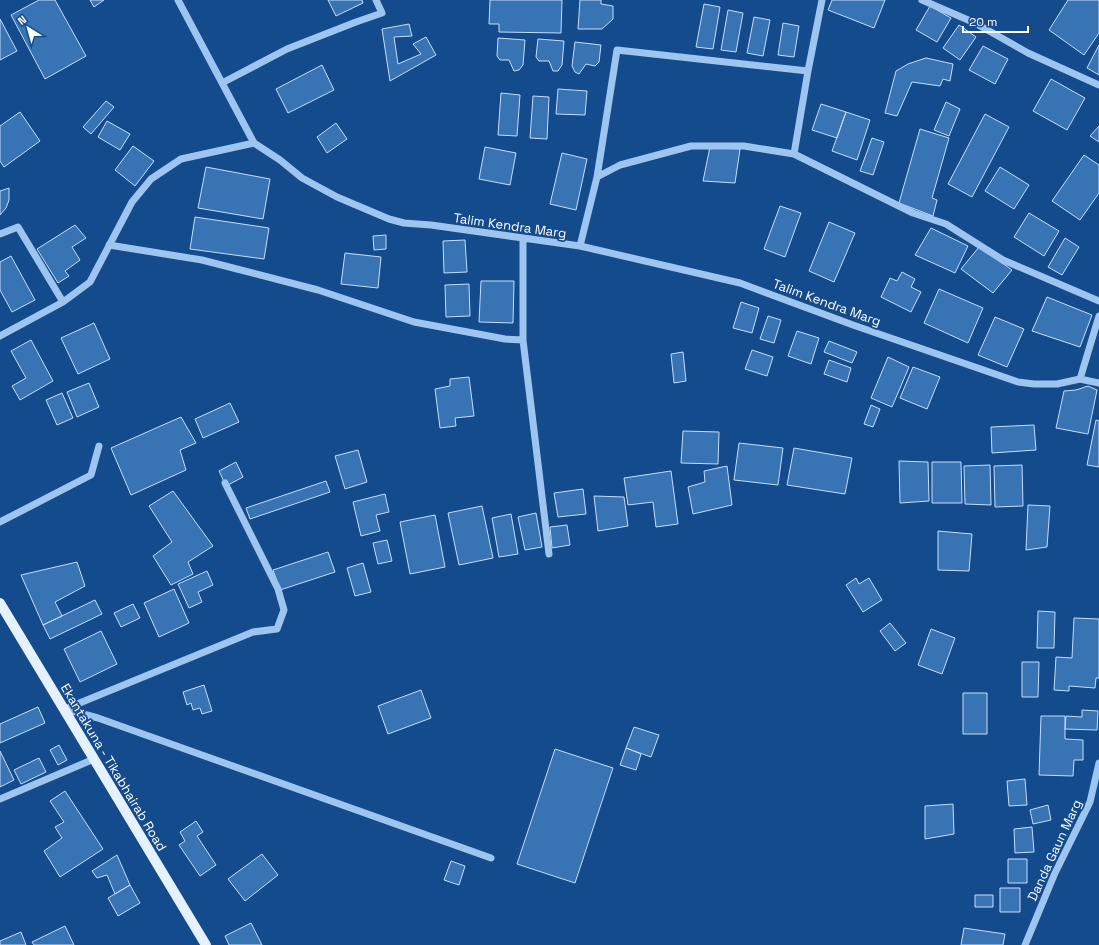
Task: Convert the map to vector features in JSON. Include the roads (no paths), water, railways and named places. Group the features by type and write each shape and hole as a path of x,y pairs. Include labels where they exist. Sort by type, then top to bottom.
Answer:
{"main road":[{"name":"Ekantakuna - Tikabhairab Road","path":"0,603 206,945"}],"street":[{"path":"0,336 62,302 90,282 132,202 151,179 181,159 254,143 178,0"},
{"path":"222,83 287,49 382,13 376,0"},
{"path":"794,154 822,0"},
{"path":"922,0 975,23 1028,53 1099,84"},
{"path":"580,246 597,177 616,50 808,71"},
{"name":"Talim Kendra Marg","path":"254,143 280,160 302,178 337,197 389,219 404,223 432,225 580,246 740,283 867,330 1018,382 1057,384 1080,379 1099,383"},
{"path":"597,177 620,165 691,146 744,146 794,154 913,213 946,224 1003,260 1099,301"},
{"path":"0,234 18,228 62,302"},
{"path":"523,239 523,340 549,554"},
{"path":"109,245 202,260 318,290 414,322 505,339 523,340"},
{"path":"1080,379 1099,316"},
{"path":"0,522 92,475 99,446"},
{"path":"65,709 253,632 277,629 284,610 278,588 225,483"},
{"path":"65,709 98,718 491,858"},
{"path":"0,799 94,758"},
{"name":"Danda Gaun Marg","path":"1025,945 1055,873 1090,802 1099,763"}]}
